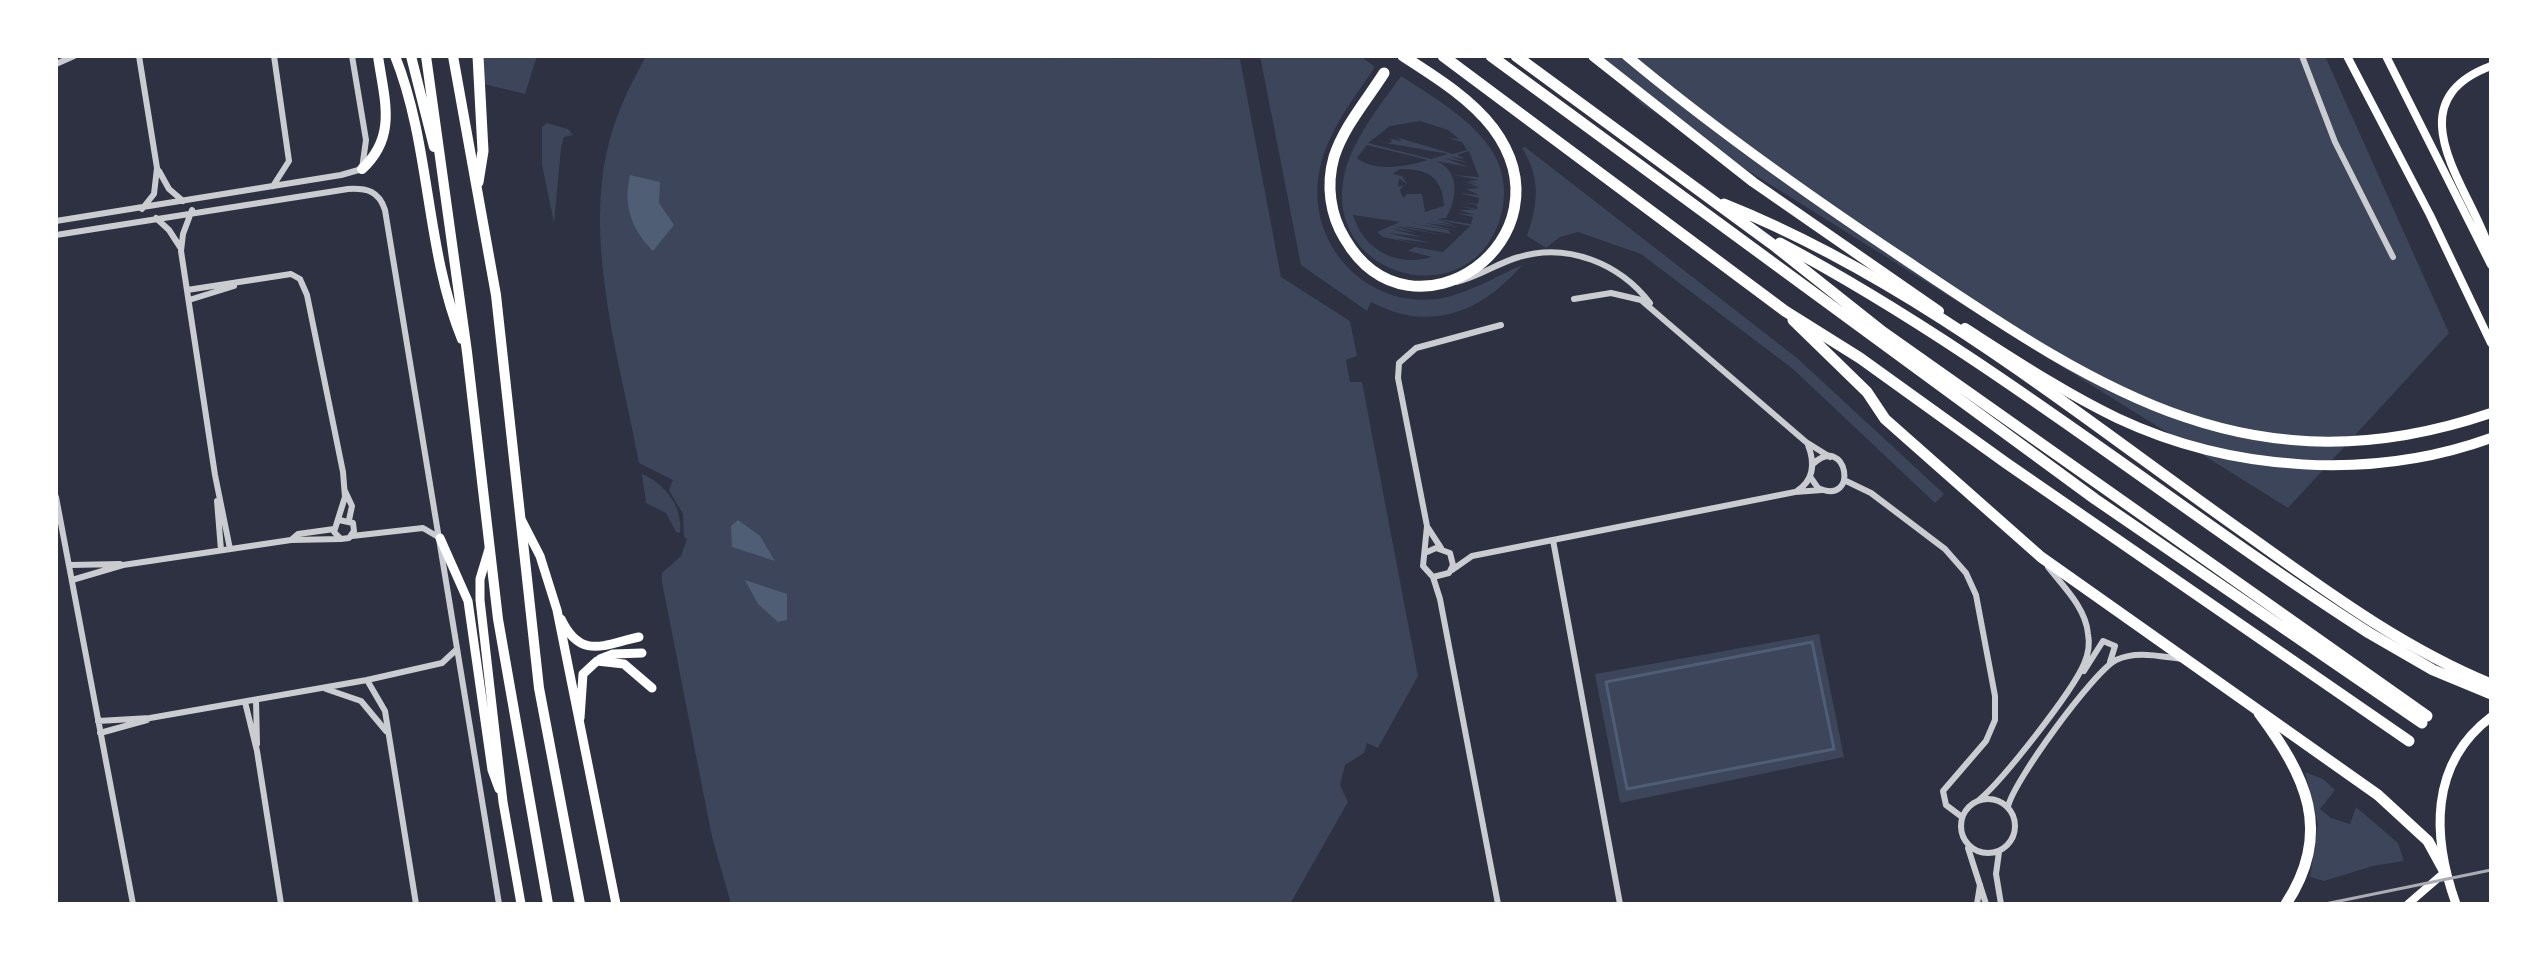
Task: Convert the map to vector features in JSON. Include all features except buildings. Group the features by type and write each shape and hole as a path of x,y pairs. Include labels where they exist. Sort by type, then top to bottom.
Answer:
{"highway":[{"path":"362,169 380,149 388,125 378,56"},
{"path":"395,56 409,97 444,286 467,352"},
{"path":"411,56 442,169"},
{"path":"426,56 467,352 489,549 548,904"},
{"path":"453,56 478,182 507,376 544,719 580,904"},
{"path":"478,56 483,151 478,182"},
{"path":"1384,73 1339,144 1331,175 1333,211 1348,244 1373,271 1408,285 1439,284 1469,272 1497,249 1514,216 1515,178 1501,141 1486,119 1403,56"},
{"path":"1443,56 1785,311 1860,358 2006,463 2409,741"},
{"path":"1491,56 2095,499 2424,719 1907,350 1747,225 1516,56"},
{"path":"1593,56 1731,166 1888,277 2017,361 2092,405 2143,429 2224,454 2310,464 2397,461 2491,438"},
{"path":"1627,56 1719,129 1876,241 2059,359 2150,407 2248,434 2327,442 2403,436 2491,413"},
{"path":"1709,197 1789,232 1872,277 2067,405 2386,630 2491,684"},
{"path":"1747,225 1813,260 1953,347 2369,633 2433,670 2491,694"},
{"path":"1785,311 1867,392 1885,419 2041,557 2251,703 2395,810 2428,841 2445,872"},
{"path":"2251,703 2291,757 2309,802 2311,829 2308,855 2286,904"}],"main road":[{"path":"2347,56 2436,227 2491,343"},
{"path":"2386,56 2491,265"},
{"path":"2491,66 2468,77 2453,92 2443,114 2441,130 2446,154 2491,254"},
{"path":"522,521 540,556 557,610 616,904"},
{"path":"440,538 468,601 492,770 502,794"},
{"path":"489,549 479,590 502,794 521,904"},
{"path":"557,610 575,639 592,647 607,647 639,637"},
{"path":"578,721 583,706 583,674 597,661 613,654 642,653"},
{"path":"597,661 624,664 652,688"},
{"path":"2456,904 2445,872 2438,830 2441,792 2466,740 2491,717"},
{"path":"2408,904 2445,872"}],"street":[{"path":"139,56 157,168 154,194 142,209"},
{"path":"273,187 289,161 274,56"},
{"path":"56,221 273,187 362,169 366,140 352,56"},
{"path":"2302,56 2335,142 2393,257"},
{"path":"56,64 74,57"},
{"path":"157,168 164,183 183,201"},
{"path":"56,235 192,210 348,189 369,190 380,198 385,210 499,904"},
{"path":"181,251 183,234 192,210"},
{"path":"156,218 174,235 181,251 230,549"},
{"path":"1439,284 1472,277 1521,256 1559,252 1585,257 1612,269 1635,286 1658,312"},
{"path":"187,290 237,285 291,274 304,286 345,491 352,506 349,520 355,529 352,536"},
{"path":"189,300 237,285"},
{"path":"1427,526 1441,548 1450,553 1472,556 1795,492 1837,489 1844,480 1843,465 1806,442 1641,300 1622,294 1574,299"},
{"path":"1498,904 1440,599 1433,577 1423,566 1427,552 1427,526 1398,378 1399,363 1416,348 1501,325"},
{"path":"1795,492 1811,478 1813,464 1806,442"},
{"path":"1813,464 1830,457"},
{"path":"1811,478 1822,490"},
{"path":"1844,480 1871,493 1945,549 1966,573 1976,595 1996,712 1986,741 1943,791 1946,805 1962,817"},
{"path":"218,490 221,550"},
{"path":"334,529 345,491"},
{"path":"56,497 133,904"},
{"path":"339,520 349,520"},
{"path":"72,580 123,565 291,540 341,539 423,528 440,538"},
{"path":"291,540 298,534 334,529"},
{"path":"334,529 341,539"},
{"path":"1553,540 1620,904"},
{"path":"1427,552 1441,548"},
{"path":"1450,553 1452,570"},
{"path":"1440,599 1446,576 1472,556"},
{"path":"2041,557 2086,621 2089,648 2078,675"},
{"path":"70,565 123,565"},
{"path":"1433,577 1446,576"},
{"path":"1986,904 1962,836 1962,817 2003,775 2090,663 2099,644 2108,640 2115,646 2108,665 2019,779 2008,807"},
{"path":"98,721 150,718 367,680 442,663 456,650"},
{"path":"2108,665 2133,655 2187,660"},
{"path":"367,680 382,702 416,904"},
{"path":"322,688 361,701 387,731"},
{"path":"256,700 257,751"},
{"path":"245,702 257,751 281,904"},
{"path":"100,733 150,718"},
{"path":"1967,844 1986,854 1999,851 2013,838 2016,827 2008,807 1994,799 1979,800"},
{"path":"1999,851 1996,874 2001,904"},
{"path":"1977,904 1980,882"}],"shaded area":[{"path":"484,56 537,56 525,94 484,84"},
{"path":"646,56 1240,59 1281,277 1350,321 1357,356 1346,360 1350,382 1362,382 1418,676 1378,748 1367,743 1364,753 1345,765 1340,785 1348,802 1290,904 731,904 712,837 662,582 662,573 681,556 687,539 684,537 683,514 669,490 673,480 639,463 614,341 602,257 600,215 603,174 611,135"},
{"path":"1260,56 1360,56 1375,67 1329,141 1320,168 1317,196 1322,222 1332,246 1347,266 1367,283 1390,294 1415,300 1443,298 1474,288 1522,265 1506,282 1471,306 1433,317 1392,311 1371,302 1367,311 1301,265"},
{"path":"1592,56 2325,56 2449,333 2288,508 1643,105"},
{"path":"1401,76 1475,130 1494,154 1504,186 1500,219 1484,249 1460,268 1431,275 1402,272 1376,260 1355,240 1343,211 1344,176 1353,149","holes":["1420,121 1448,130 1459,139 1447,138 1462,142 1467,150 1453,154 1396,137 1402,141 1387,138 1392,140 1390,143 1375,141 1448,154 1431,159 1368,143 1390,126","1367,145 1428,160 1382,167 1357,158","1469,151 1479,177 1453,175 1479,180 1467,181 1479,184 1465,182 1479,187 1460,184 1480,188 1466,189 1479,195 1460,193 1479,198 1478,204 1461,202 1477,205 1477,209 1459,206 1476,210 1459,210 1475,215 1455,213 1473,217 1471,224 1437,219 1446,218 1453,203 1454,186 1450,172 1436,161 1469,167 1444,158 1469,163 1450,157 1466,159 1457,155","1400,169 1411,169 1434,178 1441,190 1444,206 1425,212 1422,194 1407,194 1403,198 1400,190 1404,185 1398,187 1399,178 1408,185 1402,176 1393,174","1353,215 1400,222 1377,232 1383,237 1436,248 1396,239 1431,243 1388,233 1422,237 1389,228 1417,233 1394,226 1447,236 1398,225 1451,234 1448,230 1410,223 1455,230 1425,223 1459,227 1427,221 1454,225 1438,220 1470,226 1443,252 1415,247 1408,251 1432,257 1419,260 1395,258 1374,247 1365,238"]},
{"path":"547,123 568,129 573,135 564,137 561,148 554,223 542,165 542,127"},
{"path":"1525,147 1797,358 1944,494 1935,503 1793,369 1641,254 1578,232 1560,237 1546,248 1527,236 1536,191 1532,170 1522,148"},
{"path":"630,175 660,182 659,203 674,225 653,251 639,234 631,216 628,206"},
{"path":"642,474 671,497 679,514 680,533 676,532 666,513 646,503"},
{"path":"738,520 760,536 775,561 732,547 731,526"},
{"path":"745,580 787,594 787,620 778,622 758,604"},
{"path":"1819,634 1844,757 1620,803 1595,674"},
{"path":"2305,772 2323,779 2335,790 2320,809 2331,818 2350,824 2356,807 2398,843 2404,861 2373,866 2324,881 2310,877 2318,824"}],"waterway":[{"path":"1812,642 1834,749 1627,789 1606,682 1812,642"}],"railway":[{"path":"2325,904 2491,870"}]}
